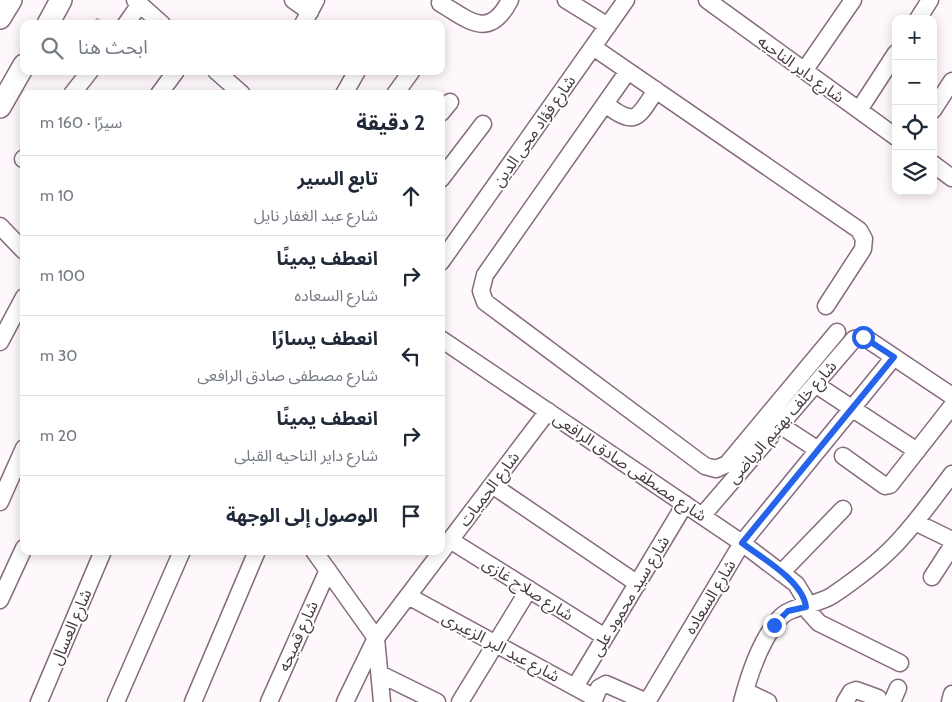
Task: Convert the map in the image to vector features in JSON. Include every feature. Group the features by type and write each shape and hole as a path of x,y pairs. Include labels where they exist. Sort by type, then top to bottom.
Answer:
{"main road":[{"path":"0,18 11,0"},
{"path":"50,20 61,0"},
{"path":"0,107 20,73"}],"street":[{"path":"293,0 310,12"},
{"path":"440,3 476,24 484,24 497,20 510,0"},
{"path":"566,0 608,26"},
{"name":"شارع فؤاد محى الدين","path":"445,256 626,0"},
{"name":"شارع داير الناحيه","path":"707,0 892,134"},
{"path":"804,71 853,0"},
{"path":"921,15 930,0"},
{"path":"128,20 138,2 158,20"},
{"path":"593,47 862,234 863,248 826,306"},
{"path":"859,110 892,59"},
{"path":"628,71 485,275 481,291 489,306 705,466 716,469 727,464 837,332"},
{"path":"75,90 87,75"},
{"path":"162,90 173,75"},
{"path":"220,75 235,90"},
{"path":"346,90 355,75"},
{"path":"398,90 409,75"},
{"path":"936,105 952,81"},
{"path":"605,104 623,117 633,118 642,112 656,90"},
{"path":"445,174 483,124"},
{"path":"937,167 952,178"},
{"path":"0,226 20,247"},
{"path":"0,342 20,304"},
{"name":"شارع خلف بهتيم الرياضى","path":"702,516 854,339 863,337 894,357"},
{"name":"شارع مصطفى صادق الرافعى","path":"445,342 742,543 799,588 806,607 815,620 834,632 900,663"},
{"path":"894,357 952,396"},
{"name":"شارع السعاده","path":"647,702 742,543 894,357"},
{"path":"815,384 916,451"},
{"path":"843,456 887,486 891,484 952,406"},
{"name":"شارع الحميات","path":"445,547 548,411"},
{"path":"780,425 818,450"},
{"path":"0,502 20,457"},
{"path":"768,702 744,697 762,648 780,617 788,611 828,599 875,564 895,546 952,474"},
{"path":"492,485 638,584"},
{"name":"شارع سيد محمود على","path":"575,687 685,504"},
{"path":"781,573 843,509"},
{"path":"915,522 952,540"},
{"name":"شارع صلاح غازى","path":"450,540 605,637"},
{"path":"932,578 952,546"},
{"path":"0,600 21,555"},
{"name":"شارع العسال","path":"39,702 102,555"},
{"path":"116,702 180,555"},
{"path":"193,702 255,555"},
{"path":"317,555 376,638 382,702"},
{"name":"شارع الحميات","path":"345,702 376,638 439,555"},
{"name":"شارع قميحه","path":"268,702 328,570"},
{"path":"460,702 529,589"},
{"name":"شارع عبد البر الزعيرى","path":"408,596 575,687 594,700"},
{"path":"380,674 437,702"},
{"path":"594,700 604,685 618,696 647,702"},
{"path":"845,702 851,692 856,690 889,696"},
{"path":"950,702 952,694"}],"route":[{"path":"774,625 788,611 806,607 806,602 796,584 742,543 894,357 863,337"}]}
